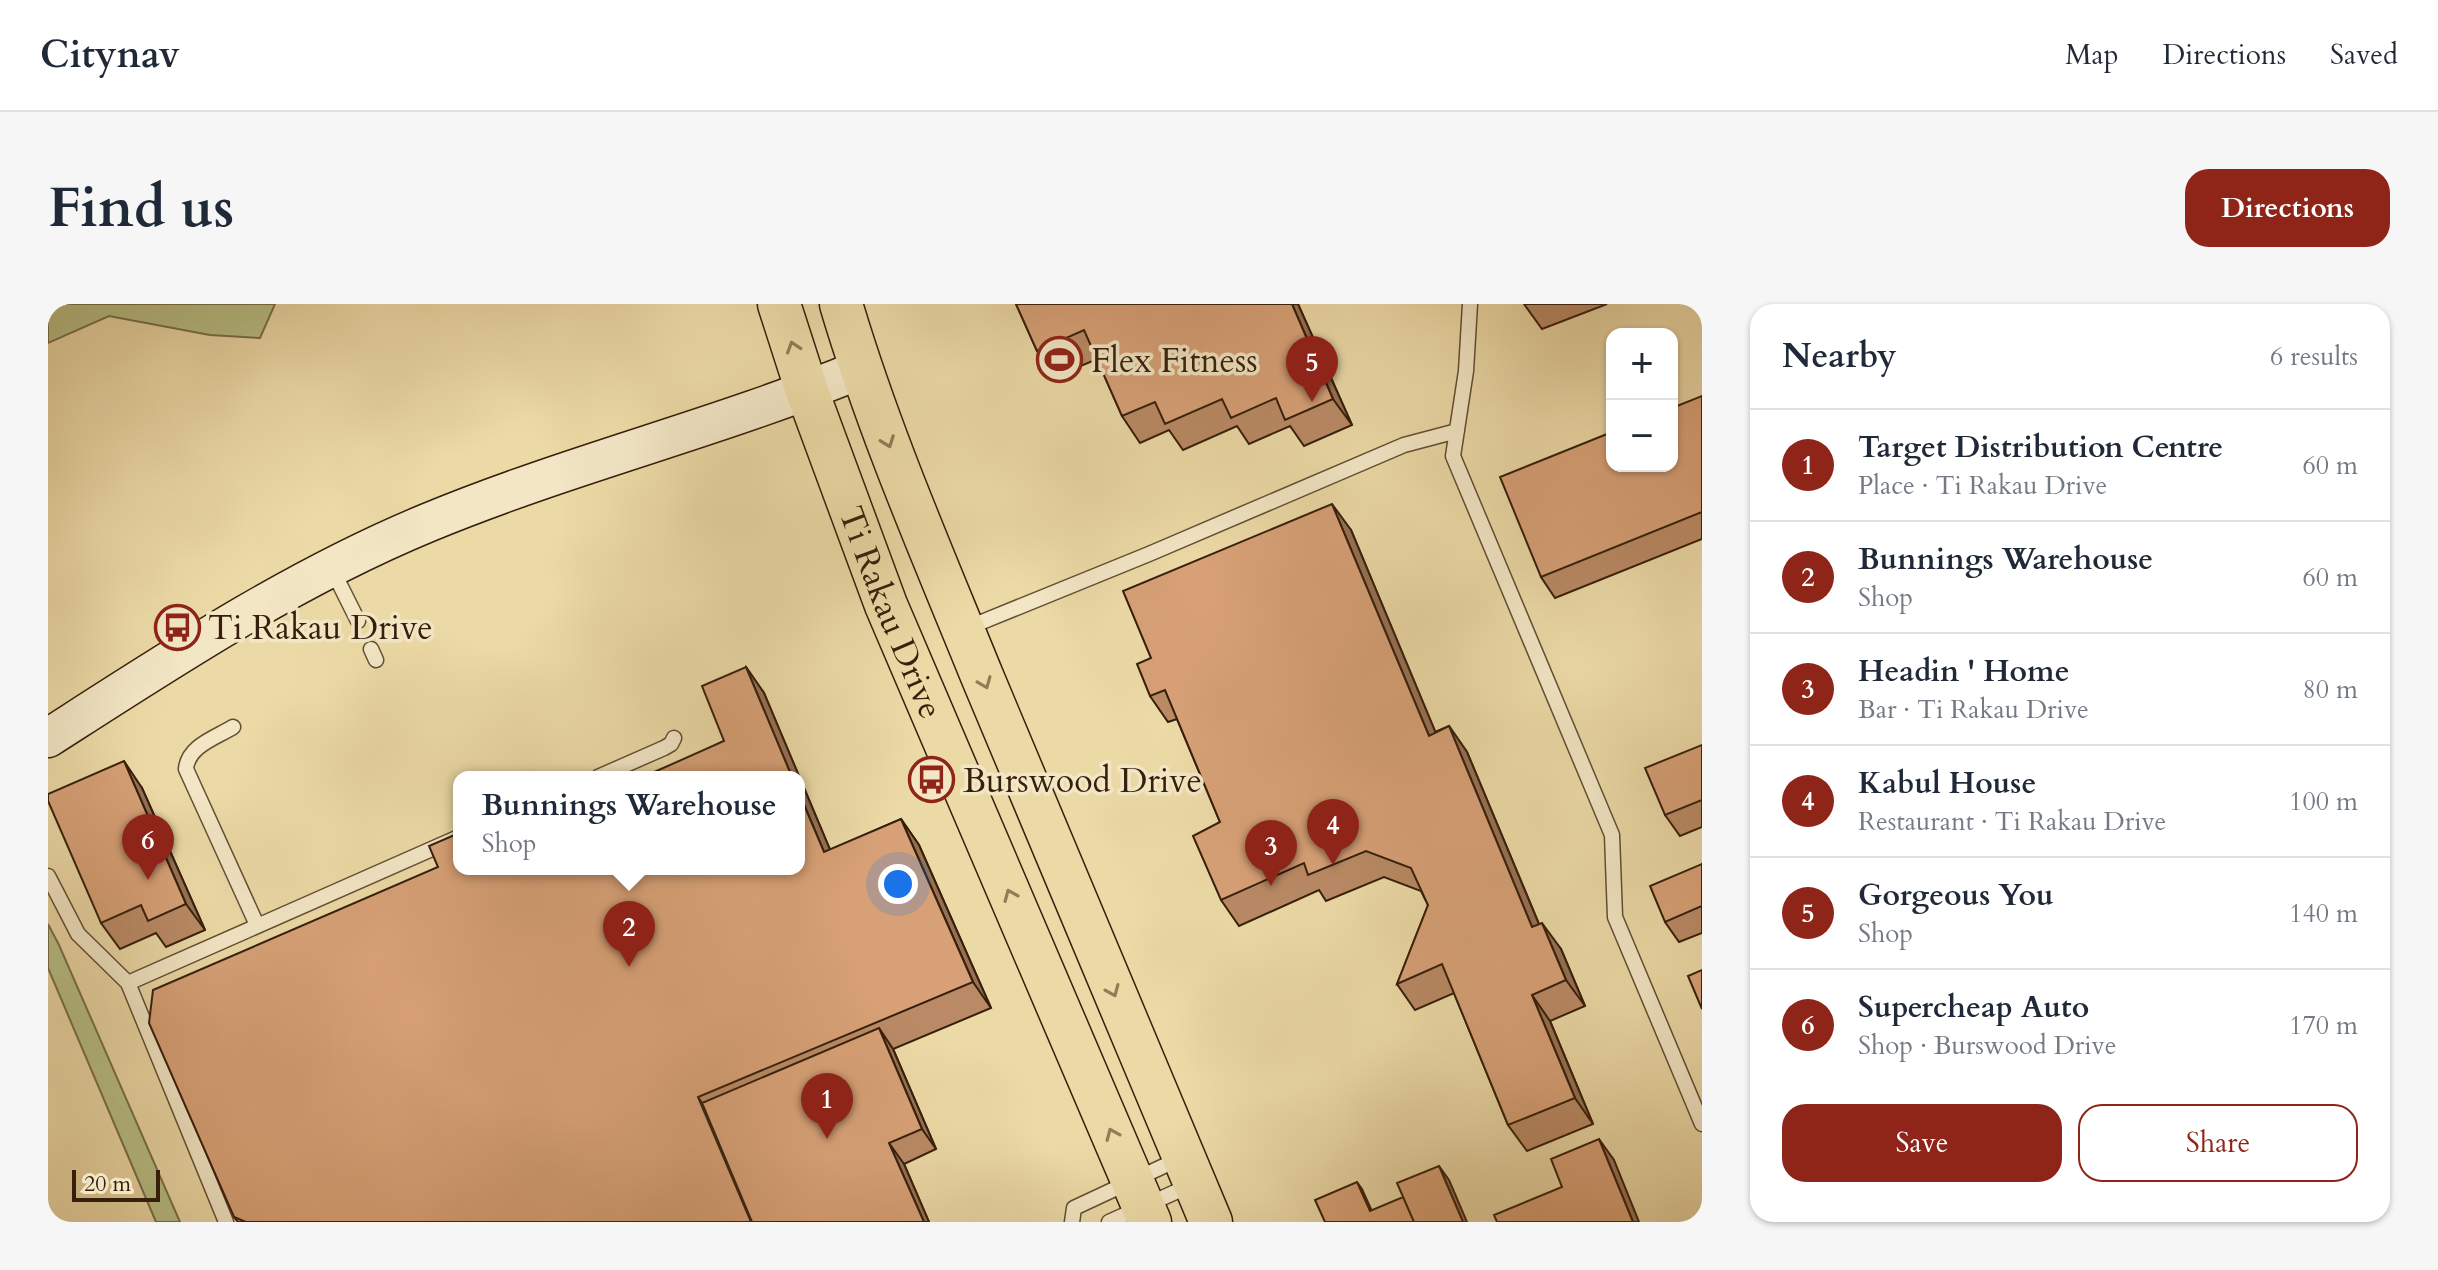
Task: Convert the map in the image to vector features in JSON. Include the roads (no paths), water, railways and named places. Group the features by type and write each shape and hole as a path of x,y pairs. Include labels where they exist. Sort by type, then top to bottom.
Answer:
{"main road":[{"name":"Ti Rakau Drive","path":"779,304 807,391 886,605 969,799 1134,1208"},
{"name":"Ti Rakau Drive","path":"841,304 909,501 1211,1222"},
{"path":"963,629 946,645 942,661 944,677 974,751 969,799"},
{"path":"1129,1029 1156,1054 1238,1222"}],"street":[{"path":"48,738 250,609 424,524 519,486 807,391 861,369"}],"lane":[{"path":"1470,304 1466,371 1453,456 1612,835 1615,917 1702,1124"},
{"path":"963,629 1149,554 1404,445 1457,431"},
{"path":"331,567 358,621"},
{"path":"233,727 193,751 186,769 257,925"},
{"path":"612,771 664,748 674,738"},
{"path":"128,983 453,840"},
{"path":"48,876 78,934 128,983 226,1222"},
{"path":"1134,1208 1190,1170"},
{"path":"1072,1222 1074,1208 1134,1208 1190,1170"}],"place":[{"name":"Flex Fitness","path":"1060,360"},
{"name":"Gorgeous You","path":"1312,402"},
{"name":"Ti Rakau Drive","path":"177,627"},
{"name":"Burswood Drive","path":"932,780"},
{"name":"Kabul House","path":"1333,865"},
{"name":"Supercheap Auto","path":"148,880"},
{"name":"Headin ' Home","path":"1271,886"},
{"name":"Bunnings Warehouse","path":"629,967"},
{"name":"Target Distribution Centre","path":"827,1139"}]}
